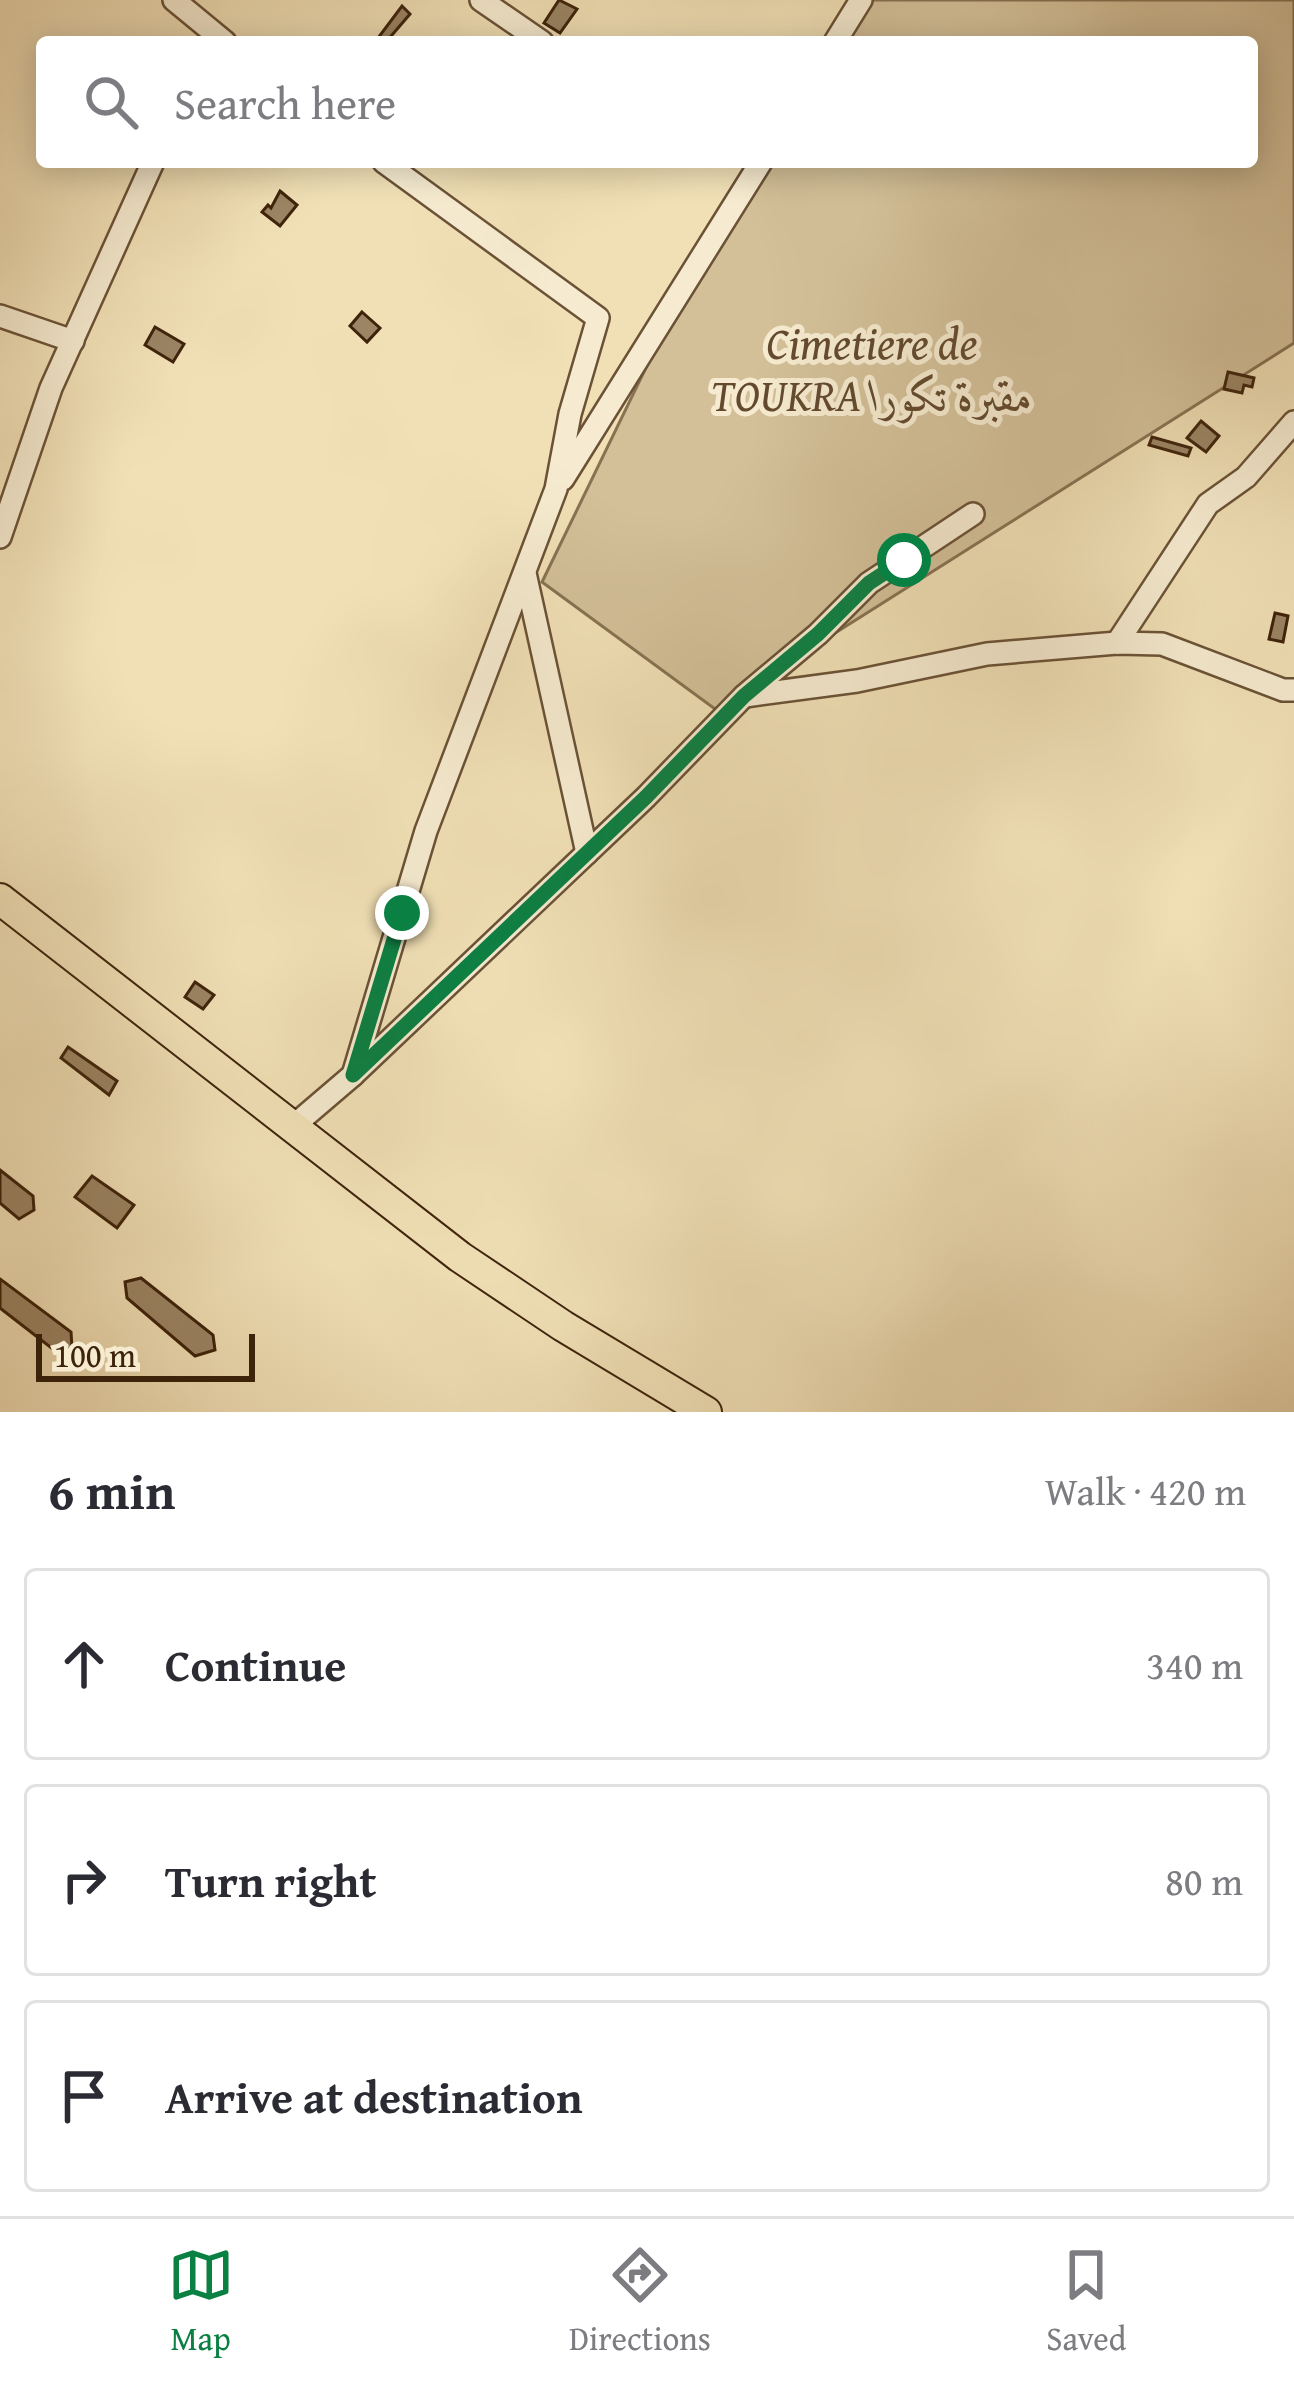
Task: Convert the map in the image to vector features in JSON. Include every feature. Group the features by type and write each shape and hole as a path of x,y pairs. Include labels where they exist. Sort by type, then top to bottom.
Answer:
{"highway":[{"path":"5,913 460,1257 563,1327 706,1412"}],"street":[{"path":"174,0 213,36"},
{"path":"481,0 533,36"},
{"path":"839,36 861,0"},
{"path":"0,537 52,388 150,168"},
{"path":"353,1075 426,831 556,490 598,318 392,168"},
{"path":"556,490 757,168"},
{"path":"0,316 73,341"},
{"path":"1117,643 1208,504 1246,477 1294,422"},
{"path":"291,1128 353,1075 744,696 818,634 869,583 973,514"},
{"path":"525,573 587,853"},
{"path":"744,696 857,681 987,654 1117,643 1162,644 1283,690 1294,690"}],"green space":[{"name":"Cimetiere de TOUKRA مقبرة تكورا","path":"861,0 1294,0 1294,343 715,709 542,582 722,211 750,168 1258,168 1258,36 838,36"}],"building":[{"path":"559,0 577,9 560,33 544,23"},
{"path":"402,6 410,14 391,36 380,36"},
{"path":"280,191 297,205 280,226 262,212 268,205 271,208"},
{"path":"362,312 380,328 367,342 350,326"},
{"path":"155,327 184,344 173,362 145,345"},
{"path":"1228,372 1254,378 1252,387 1244,385 1242,393 1224,389"},
{"path":"1201,421 1219,436 1206,452 1187,438"},
{"path":"1152,437 1191,448 1188,456 1149,445"},
{"path":"1275,613 1288,616 1283,642 1269,639"},
{"path":"195,982 214,995 203,1009 185,997"},
{"path":"68,1047 117,1081 109,1095 61,1058"},
{"path":"0,1170 33,1196 34,1210 19,1219 0,1203"},
{"path":"92,1176 134,1205 117,1228 75,1197"},
{"path":"141,1278 213,1335 215,1350 195,1356 127,1298 125,1282"},
{"path":"0,1279 71,1332 72,1348 54,1350 0,1308"}],"route":[{"path":"402,913 353,1075 646,797 744,696 818,634 869,583 904,560"}]}
